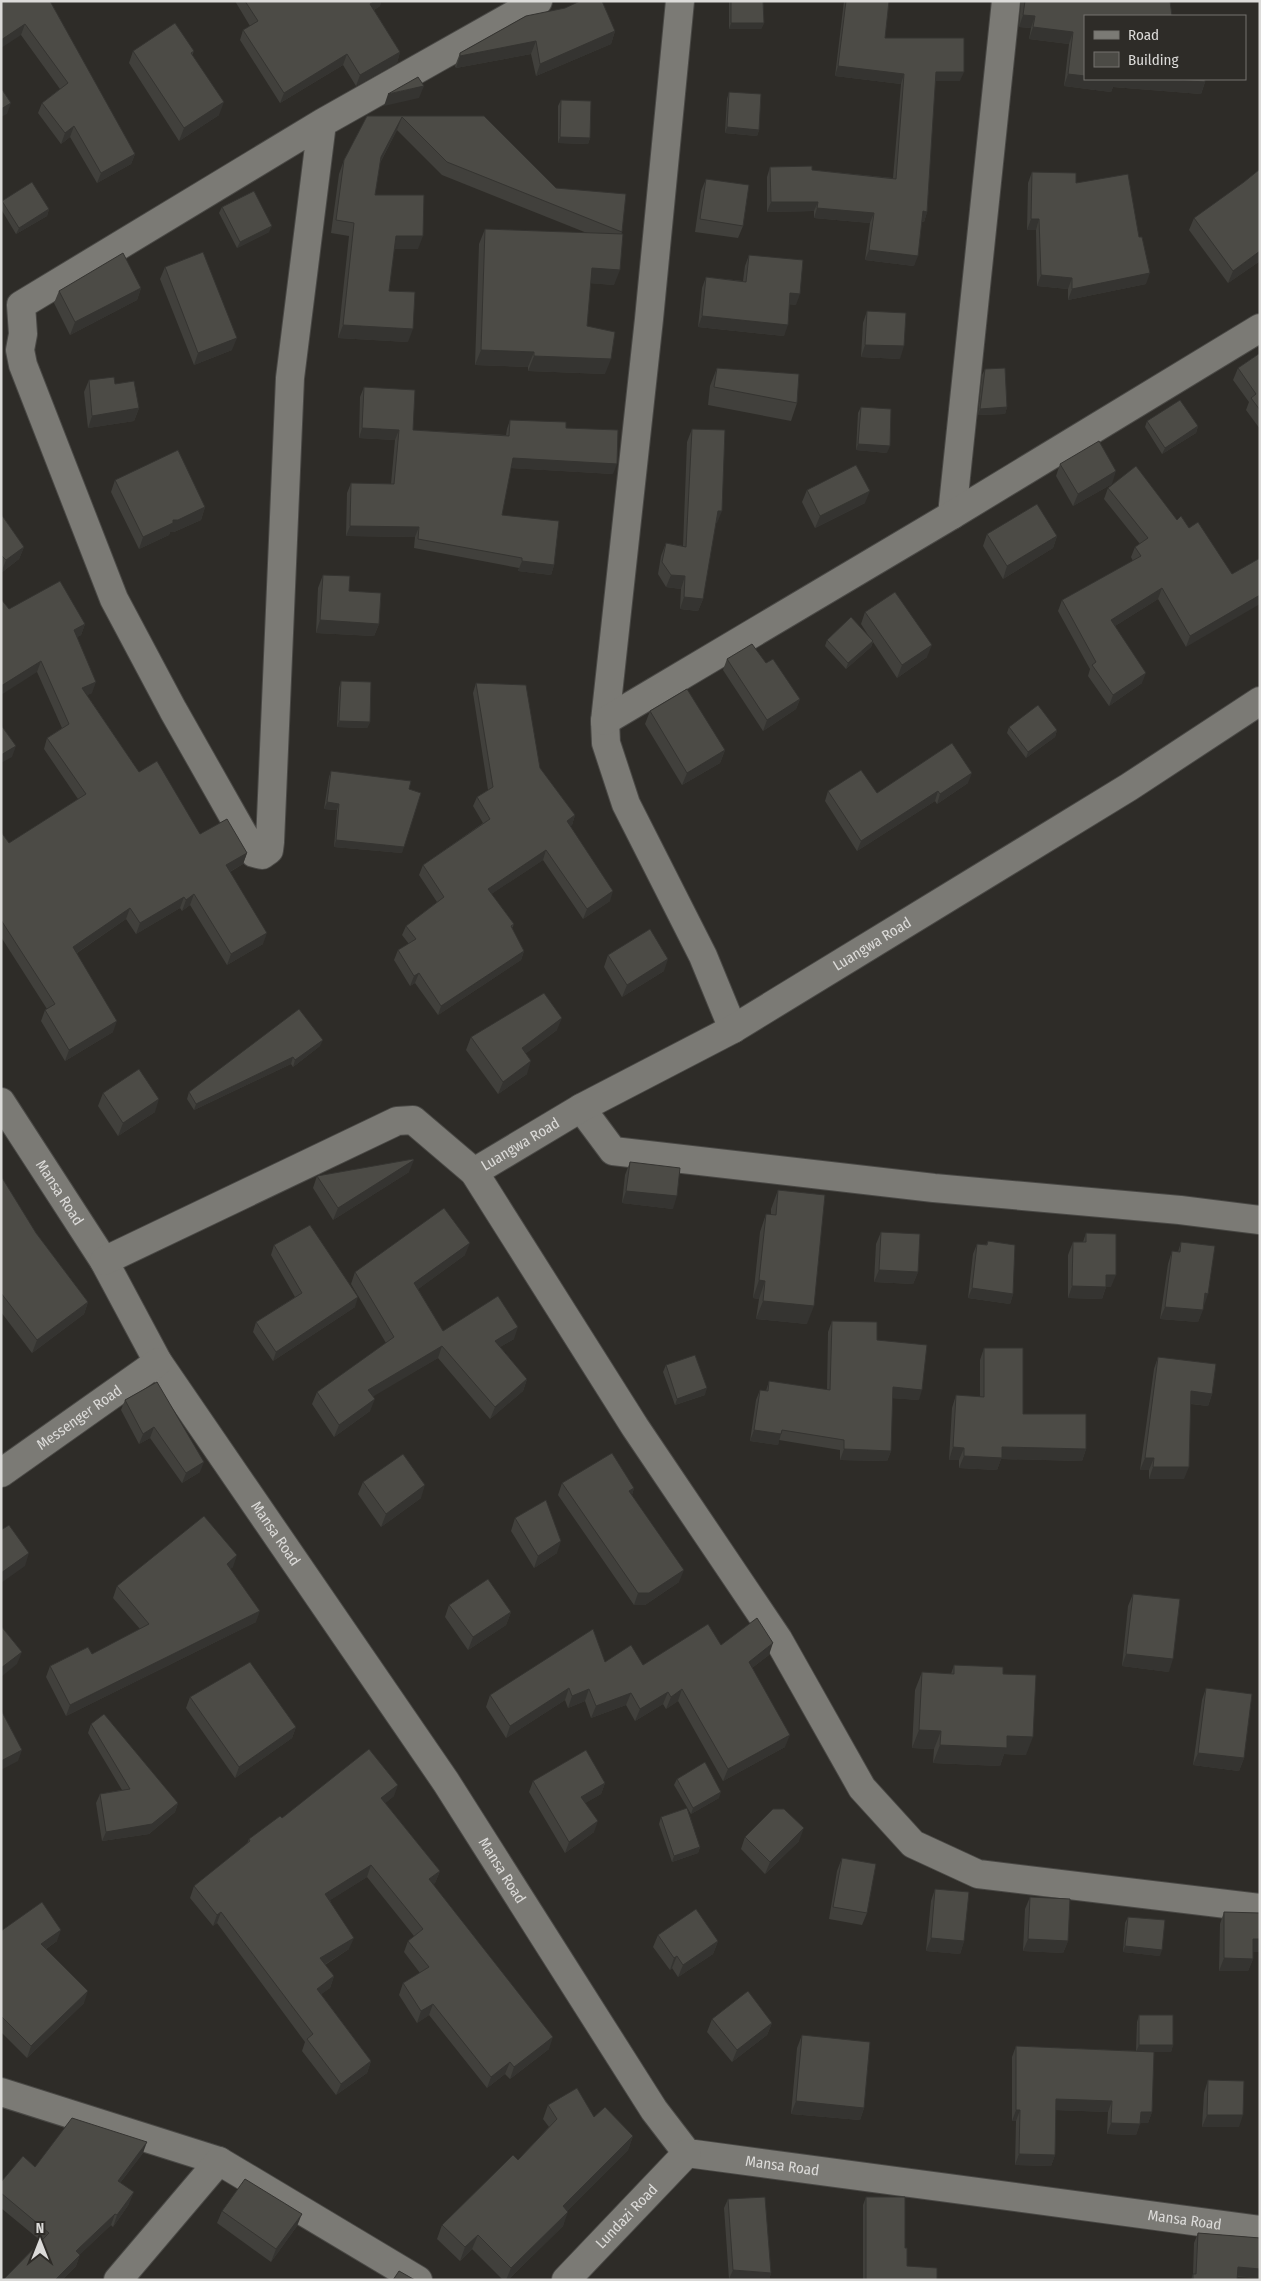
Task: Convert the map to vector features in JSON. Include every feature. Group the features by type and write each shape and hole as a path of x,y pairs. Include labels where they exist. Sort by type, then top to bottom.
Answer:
{"street":[{"path":"322,123 290,378 270,842 269,850 262,855 254,852 173,710 114,599 23,365 20,350 23,334 21,305 322,123 538,1"},
{"path":"680,1 649,319 605,721 606,742 612,767 626,804 703,956 733,1029"},
{"path":"952,516 1006,1"},
{"path":"605,721 952,516 1260,328"},
{"name":"Luangwa Road","path":"474,1172 581,1108 733,1029 1129,788 1260,701"},
{"name":"Mansa Road","path":"1,1102 104,1260 158,1362 446,1782 654,2110 687,2154 1260,2230"},
{"path":"581,1108 613,1151 934,1188 1180,1210 1260,1220"},
{"path":"104,1260 397,1121 413,1120 474,1172 635,1427 778,1639 862,1788 913,1844 978,1874 1260,1908"},
{"name":"Messenger Road","path":"1,1473 158,1362"},
{"path":"1,2092 219,2160 418,2280"},
{"name":"Lundazi Road","path":"566,2280 687,2154"},
{"path":"118,2280 219,2160"}],"building":[{"path":"1,1 50,1 135,154 101,173 74,126 65,133 42,103 68,83 25,24 1,40"},
{"path":"245,1 375,1 370,4 400,52 360,75 347,54 284,93 243,30 258,21"},
{"path":"580,1 602,1 615,31 540,64 536,41 460,56 460,53 526,16 565,8"},
{"path":"731,1 763,1 764,23 731,23"},
{"path":"846,1 889,1 885,38 964,38 964,72 936,72 927,212 923,211 918,256 869,250 874,213 817,208 818,202 771,202 770,167 812,166 812,170 896,179 904,74 838,66"},
{"path":"1025,1 1170,1 1172,15 1084,15 1084,76 1068,74 1073,32 1033,27 1035,16 1023,15"},
{"path":"175,23 194,51 191,53 224,102 184,128 133,51"},
{"path":"418,77 424,86 388,94"},
{"path":"1176,80 1205,80 1205,82"},
{"path":"1,88 11,103 1,109"},
{"path":"729,92 761,94 759,130 727,127"},
{"path":"561,100 591,101 590,138 560,137"},
{"path":"367,116 484,116 556,188 626,194 622,232 447,162 402,117 381,157 375,195 424,195 423,236 396,236 389,291 415,292 413,329 343,325 354,223 336,220 344,160"},
{"path":"1260,169 1260,251 1233,271 1194,218"},
{"path":"1032,172 1076,173 1076,183 1128,174 1139,237 1142,237 1150,273 1072,289 1072,278 1041,275 1039,219 1031,219"},
{"path":"706,179 749,185 743,226 700,219"},
{"path":"32,182 49,209 19,228 2,201"},
{"path":"254,191 272,226 240,242 222,207"},
{"path":"485,229 623,234 620,270 592,268 587,326 615,332 611,359 534,356 534,352 481,350"},
{"path":"203,252 237,338 198,353 165,267"},
{"path":"123,253 141,288 75,322 59,291"},
{"path":"749,255 803,260 800,294 790,293 788,325 702,316 706,277 746,282"},
{"path":"867,311 906,313 904,346 865,345"},
{"path":"1260,353 1260,410 1251,398 1256,394 1238,368"},
{"path":"717,368 799,374 797,403 714,387"},
{"path":"1005,368 1007,407 980,409 985,369"},
{"path":"114,377 115,384 134,381 139,408 92,416 89,380"},
{"path":"364,387 415,390 413,430 509,436 510,420 566,422 566,428 618,430 617,464 513,458 502,515 559,521 554,565 522,561 522,558 418,539 419,527 350,526 351,483 394,484 399,430 362,428"},
{"path":"1180,400 1198,426 1165,448 1147,421"},
{"path":"861,407 891,409 890,446 858,444"},
{"path":"692,429 725,430 722,511 718,511 703,599 684,597 685,576 671,575 662,562 666,543 686,547"},
{"path":"1099,441 1116,471 1078,494 1060,464"},
{"path":"178,450 205,507 178,520 173,520 173,523 143,537 115,480"},
{"path":"856,465 870,491 820,516 807,490"},
{"path":"1136,466 1177,520 1181,516 1189,528 1198,522 1232,574 1260,558 1260,595 1190,636 1162,588 1111,620 1146,673 1113,695 1092,665 1096,662 1062,600 1141,556 1135,547 1148,538 1108,488"},
{"path":"1037,504 1057,536 1007,566 987,534"},
{"path":"1,514 24,547 6,560 1,555"},
{"path":"323,575 350,576 349,591 381,593 379,624 320,620"},
{"path":"60,581 85,624 74,630 96,682 82,688 139,772 157,761 200,834 227,819 247,853 226,865 267,933 231,954 194,894 186,900 184,897 140,923 130,908 73,947 117,1021 69,1050 45,1010 55,1004 1,920 1,832 9,843 86,794 47,738 69,724 41,661 1,686 1,599 9,609"},
{"path":"895,592 932,645 902,665 865,612"},
{"path":"851,617 873,641 848,663 827,640"},
{"path":"752,644 766,663 773,659 800,699 767,720 727,659"},
{"path":"341,681 371,682 370,722 339,721"},
{"path":"476,683 526,685 540,768 575,815 567,821 613,891 587,909 546,850 488,889 514,924 511,926 524,951 441,1006 419,973 414,976 398,950 416,939 406,926 444,897 423,865 490,819 477,797 493,787"},
{"path":"687,689 725,750 687,773 650,711"},
{"path":"1038,705 1057,730 1028,752 1009,727"},
{"path":"1,725 16,746 1,755"},
{"path":"952,743 972,773 940,794 938,791 861,841 828,791 861,770 877,793"},
{"path":"331,771 411,781 409,789 421,793 404,847 336,840 339,804 327,802"},
{"path":"650,929 668,959 627,985 608,955"},
{"path":"544,993 562,1018 522,1048 531,1061 503,1082 471,1037"},
{"path":"299,1009 323,1040 295,1060 293,1057 196,1104 189,1092"},
{"path":"139,1069 159,1099 123,1123 103,1093"},
{"path":"413,1159 338,1208 317,1176"},
{"path":"630,1162 680,1168 677,1196 626,1191"},
{"path":"1,1176 36,1233 88,1302 37,1340 1,1293"},
{"path":"778,1190 825,1195 814,1306 763,1301 765,1281 759,1280 766,1214 776,1215"},
{"path":"444,1208 470,1243 414,1283 443,1331 498,1296 518,1327 495,1341 527,1379 495,1407 442,1346 368,1390 375,1399 339,1425 317,1392 394,1337 355,1272"},
{"path":"310,1225 358,1297 276,1352 256,1322 302,1293 274,1245"},
{"path":"881,1232 920,1234 918,1272 879,1270"},
{"path":"1086,1233 1116,1234 1116,1275 1106,1275 1106,1287 1072,1286 1073,1242 1086,1242"},
{"path":"988,1241 1015,1245 1013,1294 972,1288 977,1244 987,1245"},
{"path":"1181,1242 1215,1246 1208,1294 1205,1293 1203,1310 1165,1307 1172,1251 1180,1252"},
{"path":"832,1321 877,1322 877,1340 927,1345 922,1390 893,1387 891,1451 844,1449 844,1440 782,1430 781,1434 754,1430 760,1390 768,1391 769,1381 830,1390"},
{"path":"984,1348 1023,1348 1023,1414 1086,1414 1086,1449 1002,1447 1002,1458 964,1456 964,1448 953,1447 956,1395 984,1397"},
{"path":"695,1355 707,1388 677,1399 666,1365"},
{"path":"1158,1357 1216,1364 1212,1394 1191,1391 1189,1467 1153,1467 1154,1458 1145,1458"},
{"path":"157,1382 204,1462 186,1473 154,1427 143,1434 125,1400"},
{"path":"612,1453 634,1488 629,1491 684,1570 649,1593 638,1593 562,1483"},
{"path":"403,1454 425,1485 386,1514 363,1482"},
{"path":"546,1500 561,1541 538,1556 515,1518"},
{"path":"204,1516 237,1555 227,1564 260,1611 70,1705 50,1666 88,1647 92,1654 149,1624 117,1586"},
{"path":"9,1525 29,1553 1,1573 1,1530"},
{"path":"488,1579 511,1612 473,1637 449,1605"},
{"path":"1133,1594 1180,1599 1173,1659 1126,1654"},
{"path":"757,1618 773,1643 749,1662 790,1735 728,1769 682,1689 671,1697 668,1692 640,1709 631,1693 596,1706 589,1689 572,1696 569,1688 510,1726 490,1695 593,1629 605,1662 631,1645 643,1665 708,1624 721,1645"},
{"path":"1,1626 22,1652 1,1668"},
{"path":"250,1662 296,1727 239,1767 190,1697"},
{"path":"954,1665 1003,1667 1003,1674 1036,1675 1033,1737 1007,1736 1007,1748 940,1745 941,1731 919,1730 922,1672 954,1674"},
{"path":"1206,1688 1252,1694 1244,1758 1198,1753"},
{"path":"1,1710 22,1750 1,1761"},
{"path":"104,1714 178,1803 152,1824 106,1832 100,1794 130,1789 91,1724"},
{"path":"369,1749 398,1785 381,1798 440,1871 429,1879 553,2037 514,2067 510,2062 491,2077 433,2004 421,2011 403,1983 429,1967 408,1941 423,1929 371,1865 325,1894 354,1938 320,1958 334,1976 317,1989 371,2061 341,2084 307,2039 313,2034 221,1912 217,1915 194,1886 250,1841 249,1839 280,1816 282,1818"},
{"path":"586,1750 605,1783 581,1797 598,1821 569,1842 533,1781"},
{"path":"705,1762 721,1792 693,1808 677,1779"},
{"path":"687,1808 700,1847 674,1856 661,1817"},
{"path":"773,1809 784,1809 804,1828 770,1862 745,1837"},
{"path":"842,1858 876,1864 867,1913 833,1907"},
{"path":"935,1889 969,1892 964,1941 931,1938"},
{"path":"1030,1897 1070,1899 1068,1941 1028,1939"},
{"path":"42,1902 61,1930 41,1944 88,1991 31,2046 1,2016 1,1931"},
{"path":"696,1909 718,1941 683,1965 677,1956 674,1958 658,1935"},
{"path":"1224,1912 1260,1913 1260,1939 1253,1939 1253,1959 1224,1958"},
{"path":"1128,1917 1165,1920 1162,1950 1125,1946"},
{"path":"748,1991 772,2023 737,2050 712,2019"},
{"path":"1139,2015 1173,2015 1173,2045 1139,2045"},
{"path":"802,2035 870,2042 864,2108 796,2101"},
{"path":"1016,2046 1154,2052 1152,2112 1141,2112 1140,2124 1111,2123 1112,2101 1056,2099 1055,2155 1019,2154 1020,2110 1016,2110"},
{"path":"1208,2080 1244,2081 1243,2115 1207,2115"},
{"path":"577,2088 594,2117 605,2107 633,2136 563,2206 568,2212 511,2268 478,2235 465,2247 442,2225 513,2155 518,2160 557,2119 548,2105"},
{"path":"72,2118 147,2142 118,2181 134,2192 117,2215 115,2214 76,2251 80,2255 55,2280 3,2280 49,2233 1,2193 1,2182 23,2156 35,2167"},
{"path":"245,2179 302,2214 276,2249 222,2211"},
{"path":"765,2197 771,2273 733,2270 728,2199"},
{"path":"866,2197 905,2197 907,2266 937,2268 937,2280 866,2280"},
{"path":"1198,2233 1260,2238 1260,2269 1238,2267 1237,2280 1193,2280 1193,2274 1196,2274"},
{"path":"399,2271 415,2280 393,2280"}]}
